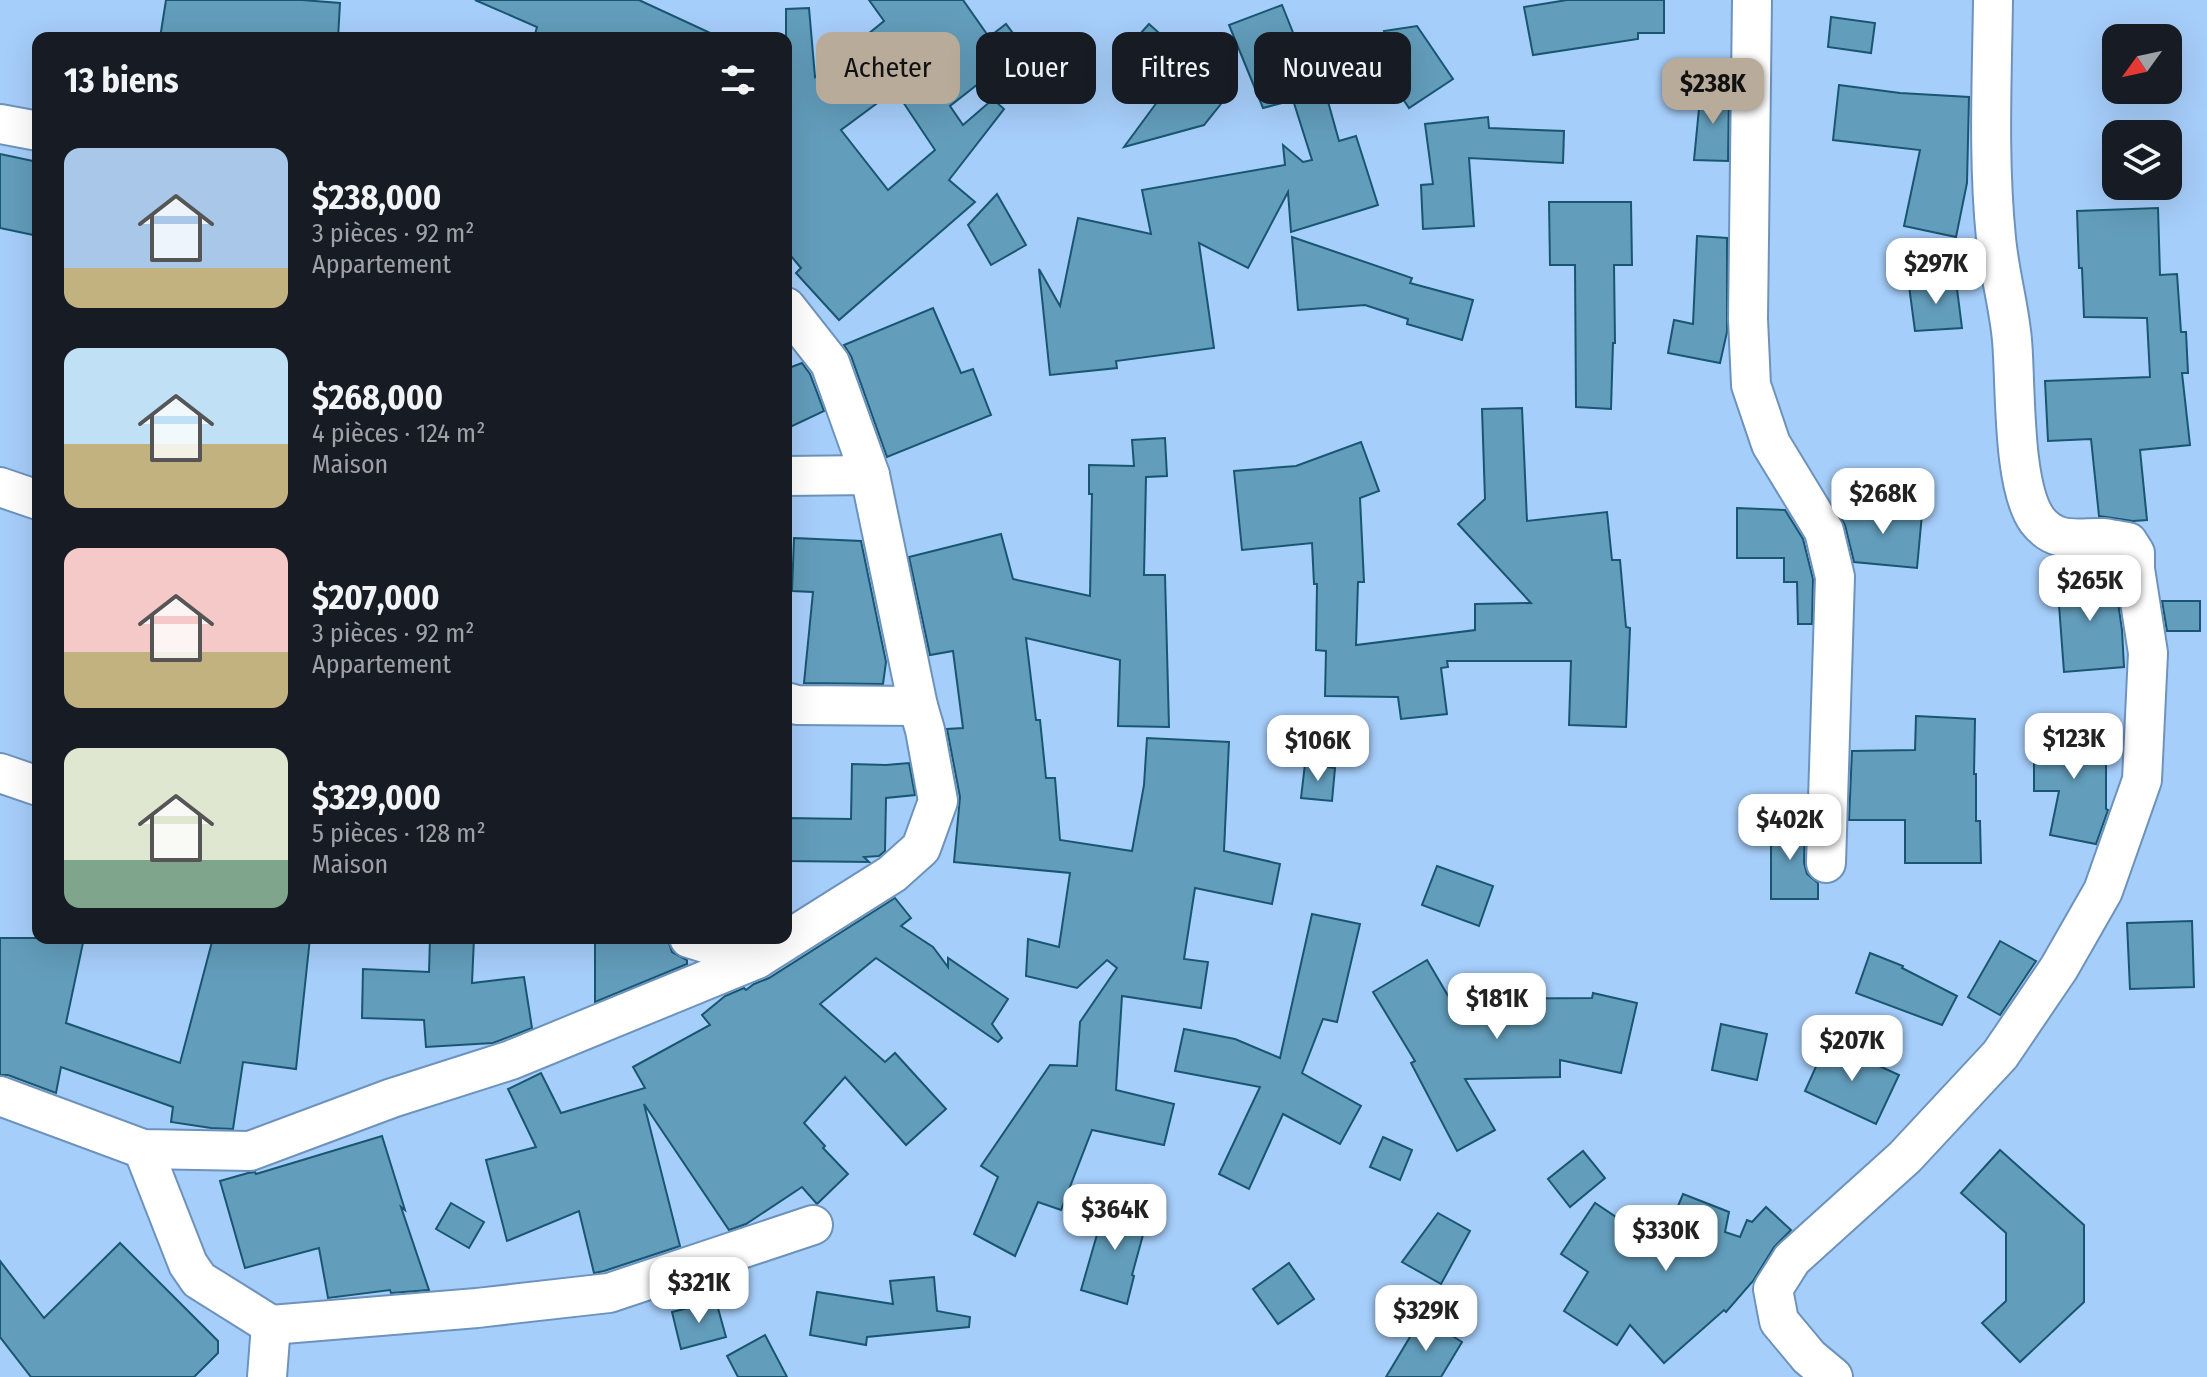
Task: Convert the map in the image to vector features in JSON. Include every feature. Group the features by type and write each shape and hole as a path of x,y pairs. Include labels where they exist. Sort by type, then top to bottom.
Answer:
{"street":[{"path":"1752,0 1748,319 1751,385 1771,444 1824,531 1835,577 1826,863"},
{"path":"1833,1377 1809,1357 1779,1321 1773,1289 1792,1259 1905,1157 2000,1055 2059,968 2103,891 2142,780 2148,653 2135,553 2128,542 2104,538 2066,540 2037,521 2025,495 2012,338 1996,239 1991,137 1993,0"},
{"path":"0,124 32,130"},
{"path":"792,315 830,363 870,475 938,801 921,848 892,874 792,937"},
{"path":"792,476 870,475"},
{"path":"0,487 32,498"},
{"path":"792,704 918,706"},
{"path":"0,773 32,784"},
{"path":"708,944 757,959"},
{"path":"0,1096 143,1149 250,1151 392,1098 511,1060 757,959 781,944"},
{"path":"143,1149 188,1264 199,1280 271,1325 477,1308 609,1293 813,1225"},
{"path":"267,1377 271,1325"}],"building":[{"path":"166,0 340,3 338,32 161,32"},
{"path":"475,0 639,0 708,32 536,32 537,27"},
{"path":"869,0 963,0 985,32 976,32 976,86 960,98 960,32 870,32 884,21"},
{"path":"1567,0 1664,0 1664,33 1638,33 1638,39 1533,55 1524,7"},
{"path":"1282,5 1293,32 1254,32 1254,86 1238,47 1238,32 1232,32 1229,25"},
{"path":"809,8 816,104 876,104 841,130 888,190 935,150 904,104 953,104 950,106 963,125 987,104 998,104 1004,109 949,180 975,202 839,320 796,273 801,268 792,257 792,32 786,32 786,9"},
{"path":"1831,17 1875,23 1871,53 1828,47"},
{"path":"1006,24 1012,32 996,32"},
{"path":"1149,24 1158,32 1142,32"},
{"path":"1417,26 1453,79 1409,108 1406,104 1411,104 1411,32 1384,31"},
{"path":"1839,85 1969,97 1967,183 1956,237 1904,226 1920,150 1833,140"},
{"path":"1701,88 1729,91 1728,161 1694,160"},
{"path":"1156,104 1221,104 1204,125 1124,147"},
{"path":"1294,104 1329,104 1339,141 1356,136 1378,205 1291,232 1288,192 1248,268 1199,243 1214,348 1116,361 1117,368 1050,375 1039,269 1060,306 1078,218 1151,234 1142,190 1285,165 1283,145 1303,162 1312,160"},
{"path":"1488,117 1489,128 1564,131 1563,163 1469,158 1474,226 1423,229 1421,185 1433,184 1425,124"},
{"path":"0,154 32,161 32,235 0,228"},
{"path":"997,194 1026,245 991,265 968,225"},
{"path":"1549,202 1631,202 1632,265 1614,265 1615,343 1611,409 1576,407 1575,265 1550,265"},
{"path":"2158,208 2160,275 2177,274 2181,332 2186,332 2188,373 2182,373 2190,445 2140,450 2147,520 2133,521 2099,516 2091,439 2048,441 2045,381 2150,377 2147,318 2084,317 2077,211"},
{"path":"1697,236 1727,238 1727,332 1720,363 1668,353 1674,320 1693,324"},
{"path":"1292,237 1412,278 1410,283 1473,300 1462,340 1407,324 1408,319 1365,305 1298,310"},
{"path":"1956,281 1962,328 1915,331 1909,286"},
{"path":"933,308 961,373 973,369 991,415 887,457 851,356 844,345"},
{"path":"802,363 810,374 824,411 792,426 792,367"},
{"path":"1522,408 1527,521 1607,512 1612,560 1620,560 1626,627 1630,628 1626,727 1569,725 1571,661 1447,661 1448,667 1441,668 1447,714 1401,719 1398,697 1325,696 1326,651 1316,650 1317,584 1314,584 1312,543 1242,550 1234,471 1296,466 1361,442 1379,491 1360,498 1364,582 1358,582 1356,645 1475,630 1475,604 1531,603 1458,524 1485,499 1482,409"},
{"path":"1165,438 1167,476 1146,477 1144,575 1165,575 1169,727 1118,726 1120,660 1026,638 1046,778 1055,778 1060,840 1132,851 1144,785 1147,738 1229,742 1224,851 1280,864 1272,904 1195,888 1184,959 1208,962 1201,1008 1122,996 1116,1090 1174,1104 1164,1145 1092,1130 1061,1210 1038,1202 1015,1256 974,1234 998,1177 981,1166 1050,1065 1077,1066 1080,1022 1117,968 1107,960 1077,988 1026,976 1028,939 1059,947 1070,873 954,862 960,797 947,729 963,728 953,651 930,655 909,557 1001,534 1013,579 1090,596 1092,494 1089,494 1089,465 1134,466 1132,440"},
{"path":"1737,508 1785,510 1803,539 1813,579 1812,624 1798,624 1797,582 1784,582 1784,558 1737,558"},
{"path":"1836,509 1922,514 1917,568 1854,562 1845,525"},
{"path":"794,538 861,541 886,662 883,684 804,683 813,592 792,591"},
{"path":"2114,574 2124,667 2064,672 2057,578"},
{"path":"2162,601 2200,601 2200,631 2167,631"},
{"path":"1916,716 1975,719 1974,774 1981,863 1905,863 1905,820 1849,820 1852,751 1915,750"},
{"path":"2034,732 2106,732 2108,810 2096,844 2050,835 2059,791 2034,791"},
{"path":"909,763 915,795 886,798 885,851 879,856 864,857 869,862 792,861 792,818 851,819 852,764"},
{"path":"1305,764 1335,768 1332,801 1301,798"},
{"path":"1771,819 1805,820 1804,863 1807,874 1818,883 1818,899 1771,899"},
{"path":"1437,866 1493,886 1479,926 1422,905"},
{"path":"895,898 911,918 901,926 933,947 948,967 948,958 1008,999 992,1024 1002,1038 998,1042 876,958 820,1004 885,1062 895,1053 946,1109 906,1145 845,1077 804,1123 848,1174 817,1204 802,1187 746,1224 729,1230 644,1104 680,1246 594,1273 579,1211 507,1241 486,1160 536,1147 508,1089 541,1073 561,1113 645,1088 633,1067 710,1025 702,1015 725,996 769,978"},
{"path":"1312,914 1360,924 1337,1022 1323,1019 1302,1073 1361,1106 1340,1144 1283,1114 1249,1189 1219,1174 1260,1087 1175,1071 1184,1029 1235,1039 1280,1058"},
{"path":"2192,921 2194,987 2130,989 2127,923"},
{"path":"0,938 32,938 32,944 83,944 66,1023 180,1063 211,944 309,944 296,1069 243,1062 233,1129 171,1122 173,1107 61,1067 56,1093 8,1075 0,1075"},
{"path":"2000,941 2036,961 2000,1015 1968,997"},
{"path":"430,944 474,944 472,983 524,977 532,1028 493,1043 426,1047 424,1020 362,1018 363,969 429,972"},
{"path":"595,944 669,944 672,952 687,960 687,964 595,1002"},
{"path":"1870,953 1903,966 1957,996 1942,1025 1856,993"},
{"path":"1427,960 1450,999 1592,998 1593,993 1637,1003 1621,1073 1560,1060 1560,1077 1465,1079 1495,1130 1457,1151 1411,1063 1415,1061 1373,992"},
{"path":"1721,1024 1767,1034 1757,1080 1712,1070"},
{"path":"1827,1042 1899,1075 1876,1124 1805,1091"},
{"path":"382,1136 405,1210 401,1207 429,1290 391,1293 390,1290 328,1298 319,1248 245,1268 220,1181 248,1173 256,1174"},
{"path":"1383,1137 1412,1150 1400,1180 1370,1167"},
{"path":"2000,1150 2084,1225 2084,1302 2020,1362 1982,1323 2006,1301 2006,1233 1961,1193"},
{"path":"1583,1151 1605,1178 1570,1207 1548,1179"},
{"path":"1683,1194 1729,1212 1725,1232 1740,1237 1747,1220 1752,1222 1766,1207 1791,1230 1774,1247 1753,1281 1726,1312 1724,1310 1664,1363 1630,1325 1617,1345 1564,1311 1588,1272 1561,1254 1595,1203 1661,1247"},
{"path":"1107,1200 1149,1213 1127,1304 1081,1290"},
{"path":"451,1203 484,1222 469,1248 436,1229"},
{"path":"1438,1213 1470,1231 1441,1284 1402,1262"},
{"path":"120,1243 218,1341 218,1353 194,1377 31,1377 0,1337 0,1261 44,1318"},
{"path":"1289,1263 1314,1299 1278,1324 1253,1289"},
{"path":"934,1277 937,1311 970,1317 969,1327 867,1337 866,1345 810,1335 817,1292 893,1304 890,1281"},
{"path":"716,1301 726,1337 681,1349 672,1312"},
{"path":"1422,1317 1462,1342 1441,1377 1386,1377"},
{"path":"765,1335 787,1377 738,1377 727,1356"}]}
